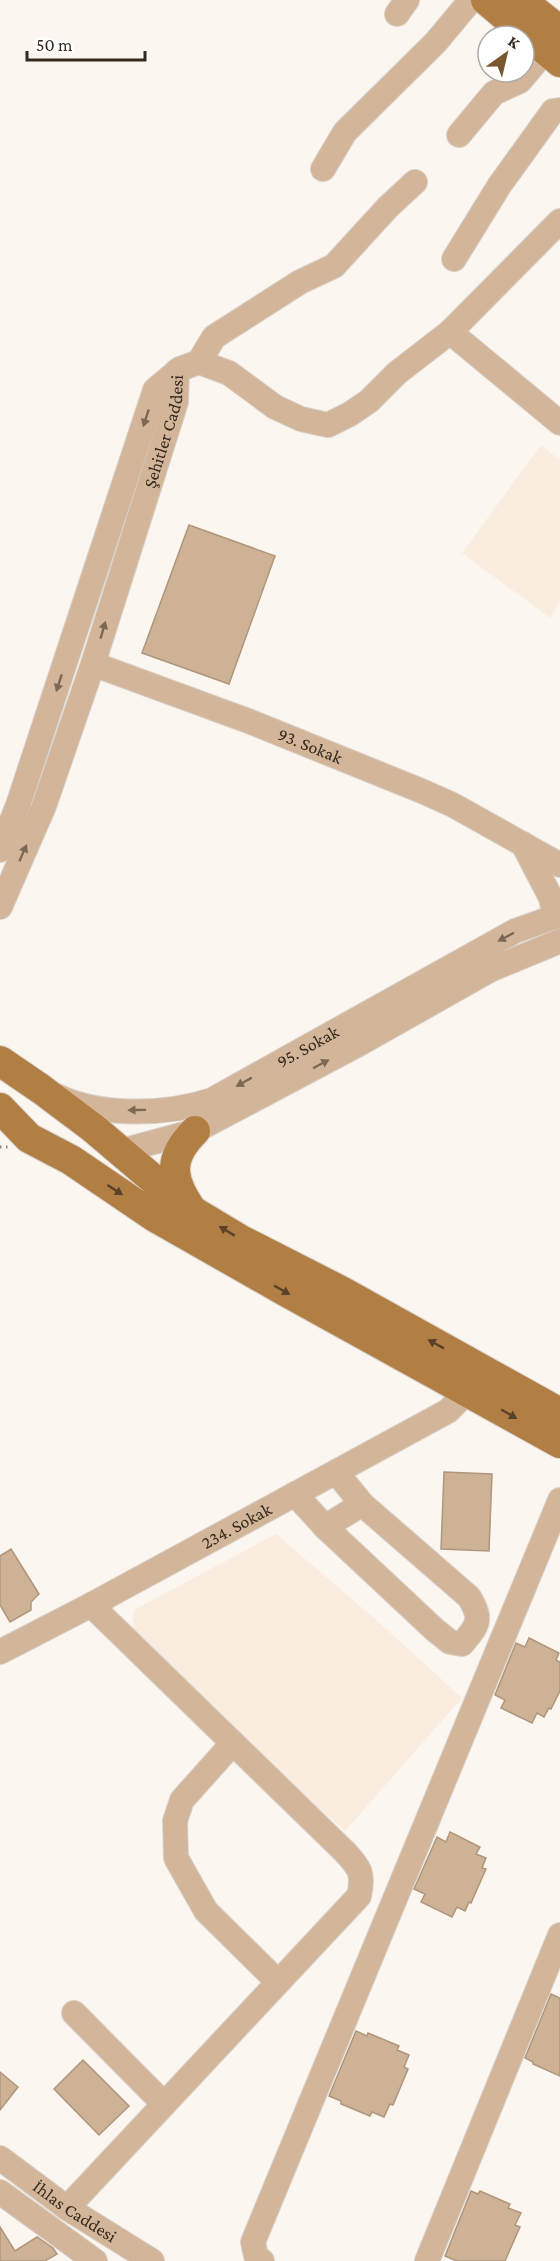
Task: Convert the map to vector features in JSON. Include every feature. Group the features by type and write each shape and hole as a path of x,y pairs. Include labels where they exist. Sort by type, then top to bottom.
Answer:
{"main road":[{"path":"486,0 555,48"},
{"path":"521,0 555,48"},
{"path":"0,1061 52,1097 193,1211 241,1240 343,1292 471,1378 560,1443"},
{"path":"0,1100 18,1085 26,1085 52,1097 78,1126 78,1133 71,1142 61,1146 43,1145"},
{"path":"0,1108 43,1145 155,1217 285,1291 471,1378 560,1413"},
{"path":"193,1211 181,1193 175,1173 180,1146 195,1131"},
{"path":"43,1145 79,1158 104,1156 121,1151"}],"street":[{"path":"323,169 345,132 436,42 471,0"},
{"path":"459,135 494,93 520,81 555,48"},
{"path":"454,259 499,186 553,111 560,110"},
{"path":"177,371 199,362 214,336 300,282 334,266 388,207 415,182"},
{"path":"199,362 229,373 275,407 301,419 328,425 351,414 369,401 397,373 450,332 558,228"},
{"path":"450,332 560,423"},
{"name":"Şehitler Caddesi","path":"0,850 18,805 155,390 177,371"},
{"name":"Şehitler Caddesi","path":"2,896 44,806 93,664 176,402 177,371"},
{"path":"116,508 141,515"},
{"path":"87,595 111,602"},
{"name":"93. Sokak","path":"93,664 251,722 424,792 453,805 523,844"},
{"path":"523,844 560,865"},
{"path":"523,844 560,879"},
{"path":"523,844 552,898 557,916"},
{"name":"95. Sokak","path":"121,1151 195,1131 348,1049 464,972 516,931 557,916"},
{"name":"95. Sokak","path":"52,1097 114,1111 195,1106 212,1100 464,972 490,970 560,941"},
{"path":"0,1135 43,1145"},
{"name":"234. Sokak","path":"0,1652 448,1412 458,1401 471,1378"},
{"path":"295,1494 325,1527 435,1630 450,1642 462,1644 477,1626 478,1611 469,1597 362,1504 336,1472"},
{"path":"262,2261 256,2256 253,2242 560,1500"},
{"path":"325,1527 362,1504"},
{"path":"67,2208 358,1896 362,1880 357,1865 345,1852 91,1605"},
{"path":"233,1743 182,1800 175,1821 177,1858 206,1911 278,1982"},
{"path":"427,2261 560,1935"},
{"path":"74,2013 165,2104"},
{"name":"İhlas Caddesi","path":"0,2158 67,2208 152,2261"},
{"path":"0,2192 95,2261"}],"shaded area":[{"path":"541,445 560,460 560,602 550,618 462,553"},
{"path":"276,1534 374,1618 462,1698 345,1831 249,1747 133,1635 134,1610"}],"building":[{"path":"189,525 275,556 229,684 142,653"},
{"path":"444,1472 492,1474 489,1551 441,1549"},
{"path":"11,1549 39,1594 31,1602 31,1610 10,1622 0,1605 0,1556"},
{"path":"529,1638 559,1653 556,1660 560,1662 560,1691 544,1717 537,1713 532,1723 501,1708 505,1700 495,1695 516,1643 525,1647"},
{"path":"450,1832 480,1847 476,1854 486,1858 482,1868 486,1869 471,1903 469,1902 465,1911 457,1907 452,1917 421,1902 425,1894 414,1889 437,1837 446,1842"},
{"path":"551,1994 560,1998 560,2076 525,2058"},
{"path":"356,2031 367,2036 368,2033 399,2046 397,2050 409,2055 404,2067 408,2069 393,2105 390,2104 384,2117 372,2112 370,2116 341,2104 341,2101 329,2096"},
{"path":"83,2060 129,2106 99,2135 54,2089"},
{"path":"0,2072 18,2087 0,2110"},
{"path":"471,2191 478,2194 480,2191 510,2204 508,2208 521,2213 515,2225 520,2227 505,2261 457,2261 445,2256"},
{"path":"0,2227 15,2251 37,2237 53,2248 57,2254 45,2261 0,2261"}]}
